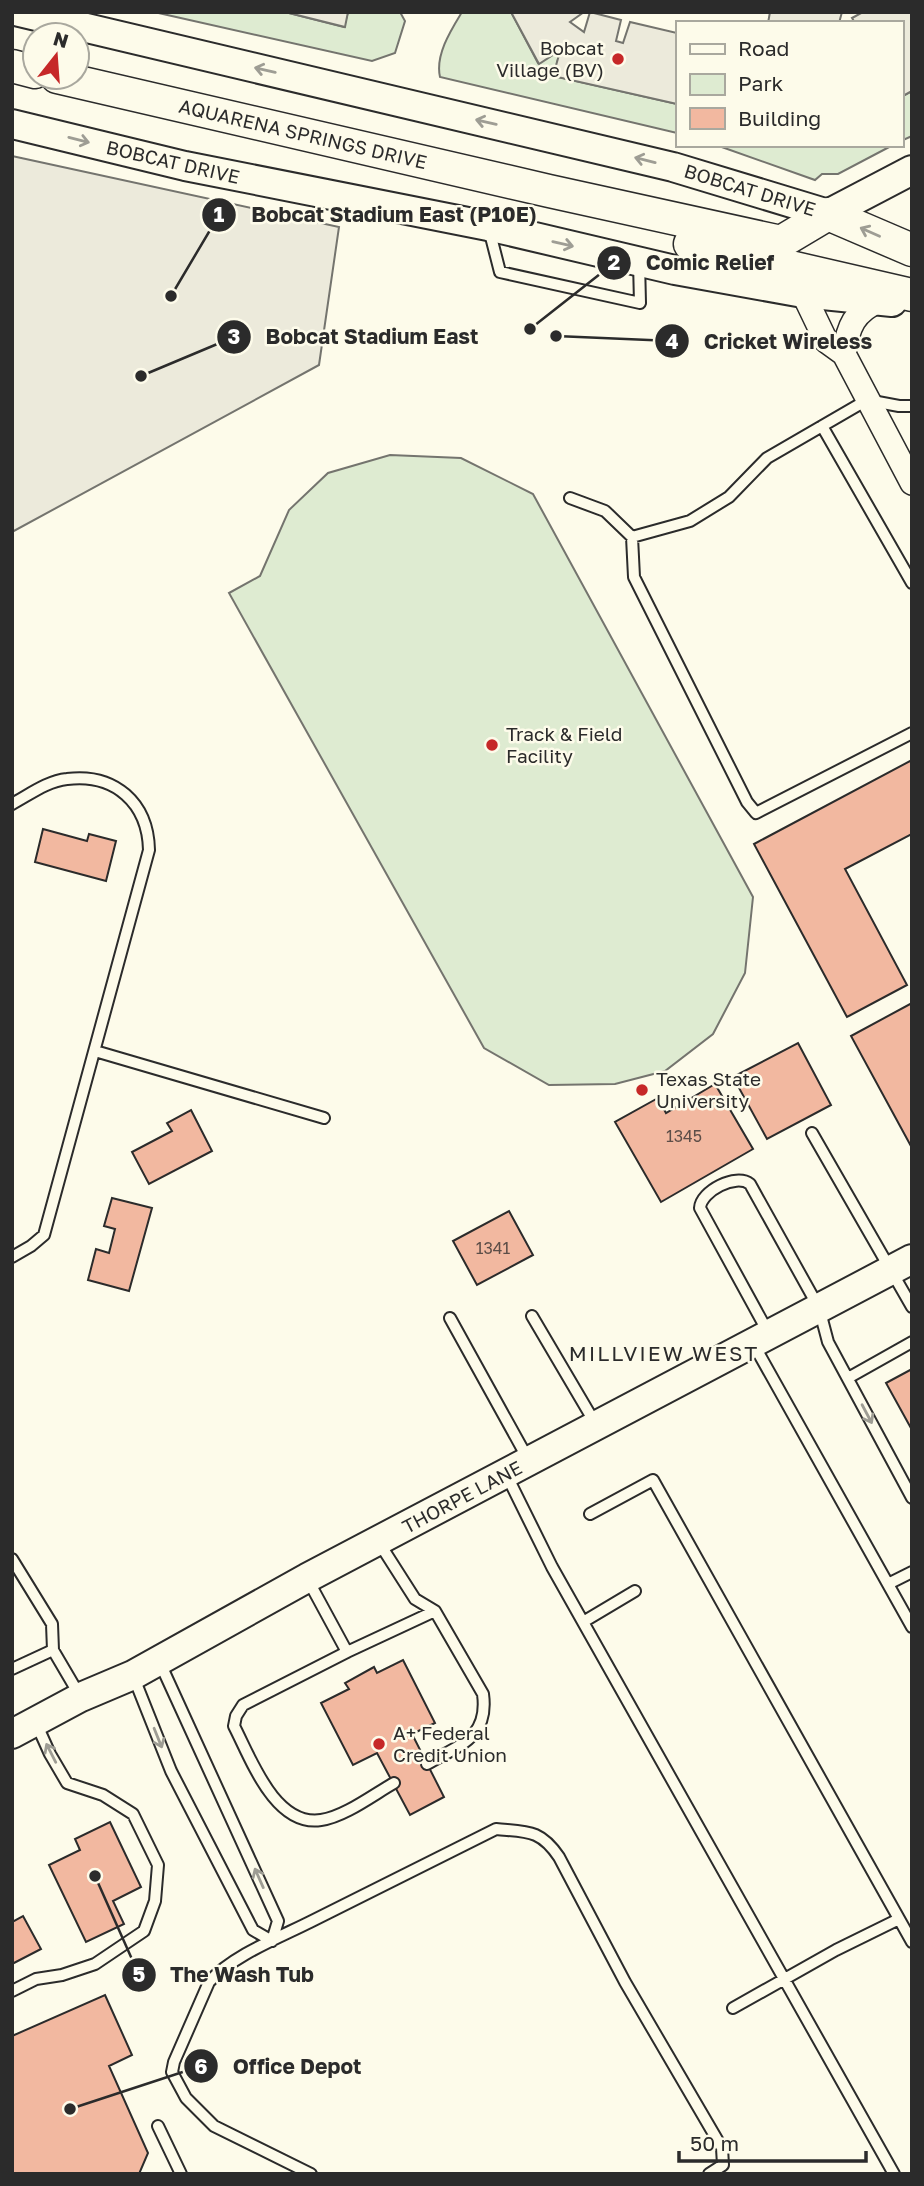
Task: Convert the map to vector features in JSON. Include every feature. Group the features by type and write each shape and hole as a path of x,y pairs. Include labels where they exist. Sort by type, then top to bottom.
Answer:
{"main road":[{"name":"AQUARENA SPRINGS DRIVE","path":"91,84 781,242 828,214"},
{"name":"AQUARENA SPRINGS DRIVE","path":"549,191 641,233 912,295"},
{"path":"828,214 912,250"}],"street":[{"name":"BOBCAT DRIVE","path":"19,12 553,137 673,167 828,214"},
{"name":"BOBCAT DRIVE","path":"12,124 185,166 488,226 639,262 803,293 912,304"},
{"path":"828,214 912,170"},
{"path":"803,293 826,341 844,354 912,483"},
{"path":"844,354 850,328 857,314 880,300"},
{"name":"THORPE LANE","path":"24,1728 81,1697 133,1675 307,1578 901,1264"}],"lane":[{"path":"488,226 500,272 640,303 639,262"},
{"path":"632,537 690,520 729,496 767,458 867,400 912,406"},
{"path":"822,426 912,583"},
{"path":"569,498 605,511 632,537 634,577 747,802 756,813 912,733"},
{"path":"12,804 48,784 66,779 107,782 136,804 144,817 149,835 149,850 44,1235 12,1257"},
{"path":"95,1051 324,1118"},
{"path":"811,1133 901,1264 912,1307"},
{"path":"912,1498 828,1342 819,1308 750,1184 736,1179 704,1196 700,1208 761,1338 912,1627"},
{"path":"532,1316 596,1426"},
{"path":"450,1318 518,1468 552,1567 894,2174"},
{"path":"848,1378 912,1342"},
{"path":"590,1514 653,1480 912,1942"},
{"path":"378,1541 415,1599 435,1611 483,1694 485,1708 475,1735 427,1764"},
{"path":"12,1559 52,1624 53,1650 81,1697"},
{"path":"888,1584 912,1572"},
{"path":"307,1578 347,1651"},
{"path":"583,1622 635,1591"},
{"path":"394,1783 335,1816 318,1821 292,1815 265,1789 234,1726 236,1716 243,1705 347,1651 435,1611"},
{"path":"12,1669 53,1650"},
{"path":"159,1660 176,1692 278,1921 272,1941"},
{"path":"133,1675 171,1771 190,1810 253,1930 272,1941"},
{"path":"12,1991 36,1979 62,1975 95,1964 144,1931 155,1901 158,1864 133,1814 103,1795 67,1783 50,1754 24,1728"},
{"path":"311,2174 214,2126 186,2098 172,2073 174,2062 209,1982 218,1972 272,1941 496,1829 532,1832 549,1842 559,1857 625,1982 722,2148 723,2165 709,2174"},
{"path":"733,2008 836,1950 899,1919"},
{"path":"158,2126 181,2174"}],"green space":[{"path":"154,12 285,12 344,27 348,12 400,12 405,21 395,53 372,61"},
{"path":"462,12 511,12 538,63 556,52 559,55 554,76 676,104 676,133 440,77 440,60 449,35"},
{"path":"912,91 912,136 903,140 903,96"},
{"path":"722,147 889,147 838,174 822,174 815,180"},
{"name":"Track & Field Facility","path":"390,455 461,458 533,494 753,897 745,973 713,1034 665,1071 615,1084 549,1085 484,1048 229,593 260,576 289,510 328,473"}],"shaded area":[{"path":"285,12 348,12 345,27"},
{"name":"Bobcat Village (BV)","path":"511,12 584,12 570,22 584,32 590,12 621,20 616,41 623,43 630,22 676,33 676,104 553,76 559,55 556,53 539,64"},
{"path":"770,12 842,12 840,21 768,21"},
{"path":"863,12 912,12 912,91 903,96 903,21 854,21 852,18"},
{"path":"12,156 339,227 319,365 12,532"}],"building":[{"path":"912,760 912,834 845,869 907,985 847,1017 754,844"},
{"path":"43,829 87,841 89,834 116,841 106,881 35,862"},
{"path":"912,1003 912,1148 851,1036"},
{"path":"798,1043 831,1105 767,1139 733,1077"},
{"path":"715,1084 753,1149 661,1202 615,1122 658,1098 666,1113"},
{"path":"191,1110 212,1151 149,1184 132,1152 172,1131 167,1123"},
{"path":"112,1198 152,1208 129,1291 88,1280 96,1249 109,1253 115,1229 104,1226"},
{"path":"509,1211 533,1255 477,1285 453,1241"},
{"path":"912,1369 912,1430 886,1383"},
{"name":"A+ Federal Credit Union","path":"403,1660 435,1723 412,1734 444,1797 410,1815 377,1753 353,1765 321,1703 349,1689 345,1683 374,1667 377,1673"},
{"path":"110,1822 141,1887 113,1901 124,1924 86,1942 49,1865 80,1850 75,1839"},
{"path":"23,1916 41,1949 12,1964 12,1922"},
{"path":"105,1995 132,2055 109,2066 148,2153 139,2174 12,2174 12,2036"}],"place":[{"name":"Bobcat Village (BV)","path":"618,59"},
{"name":"Bobcat Stadium East (P10E)","path":"171,296"},
{"name":"Comic Relief","path":"530,329"},
{"name":"Cricket Wireless","path":"556,336"},
{"name":"Bobcat Stadium East","path":"141,376"},
{"name":"Track & Field Facility","path":"492,745"},
{"name":"Texas State University","path":"642,1090"},
{"name":"A+ Federal Credit Union","path":"379,1744"},
{"name":"The Wash Tub","path":"95,1876"},
{"name":"Office Depot","path":"70,2109"}],"district":[{"name":"MILLVIEW WEST","path":"664,1354"}]}
